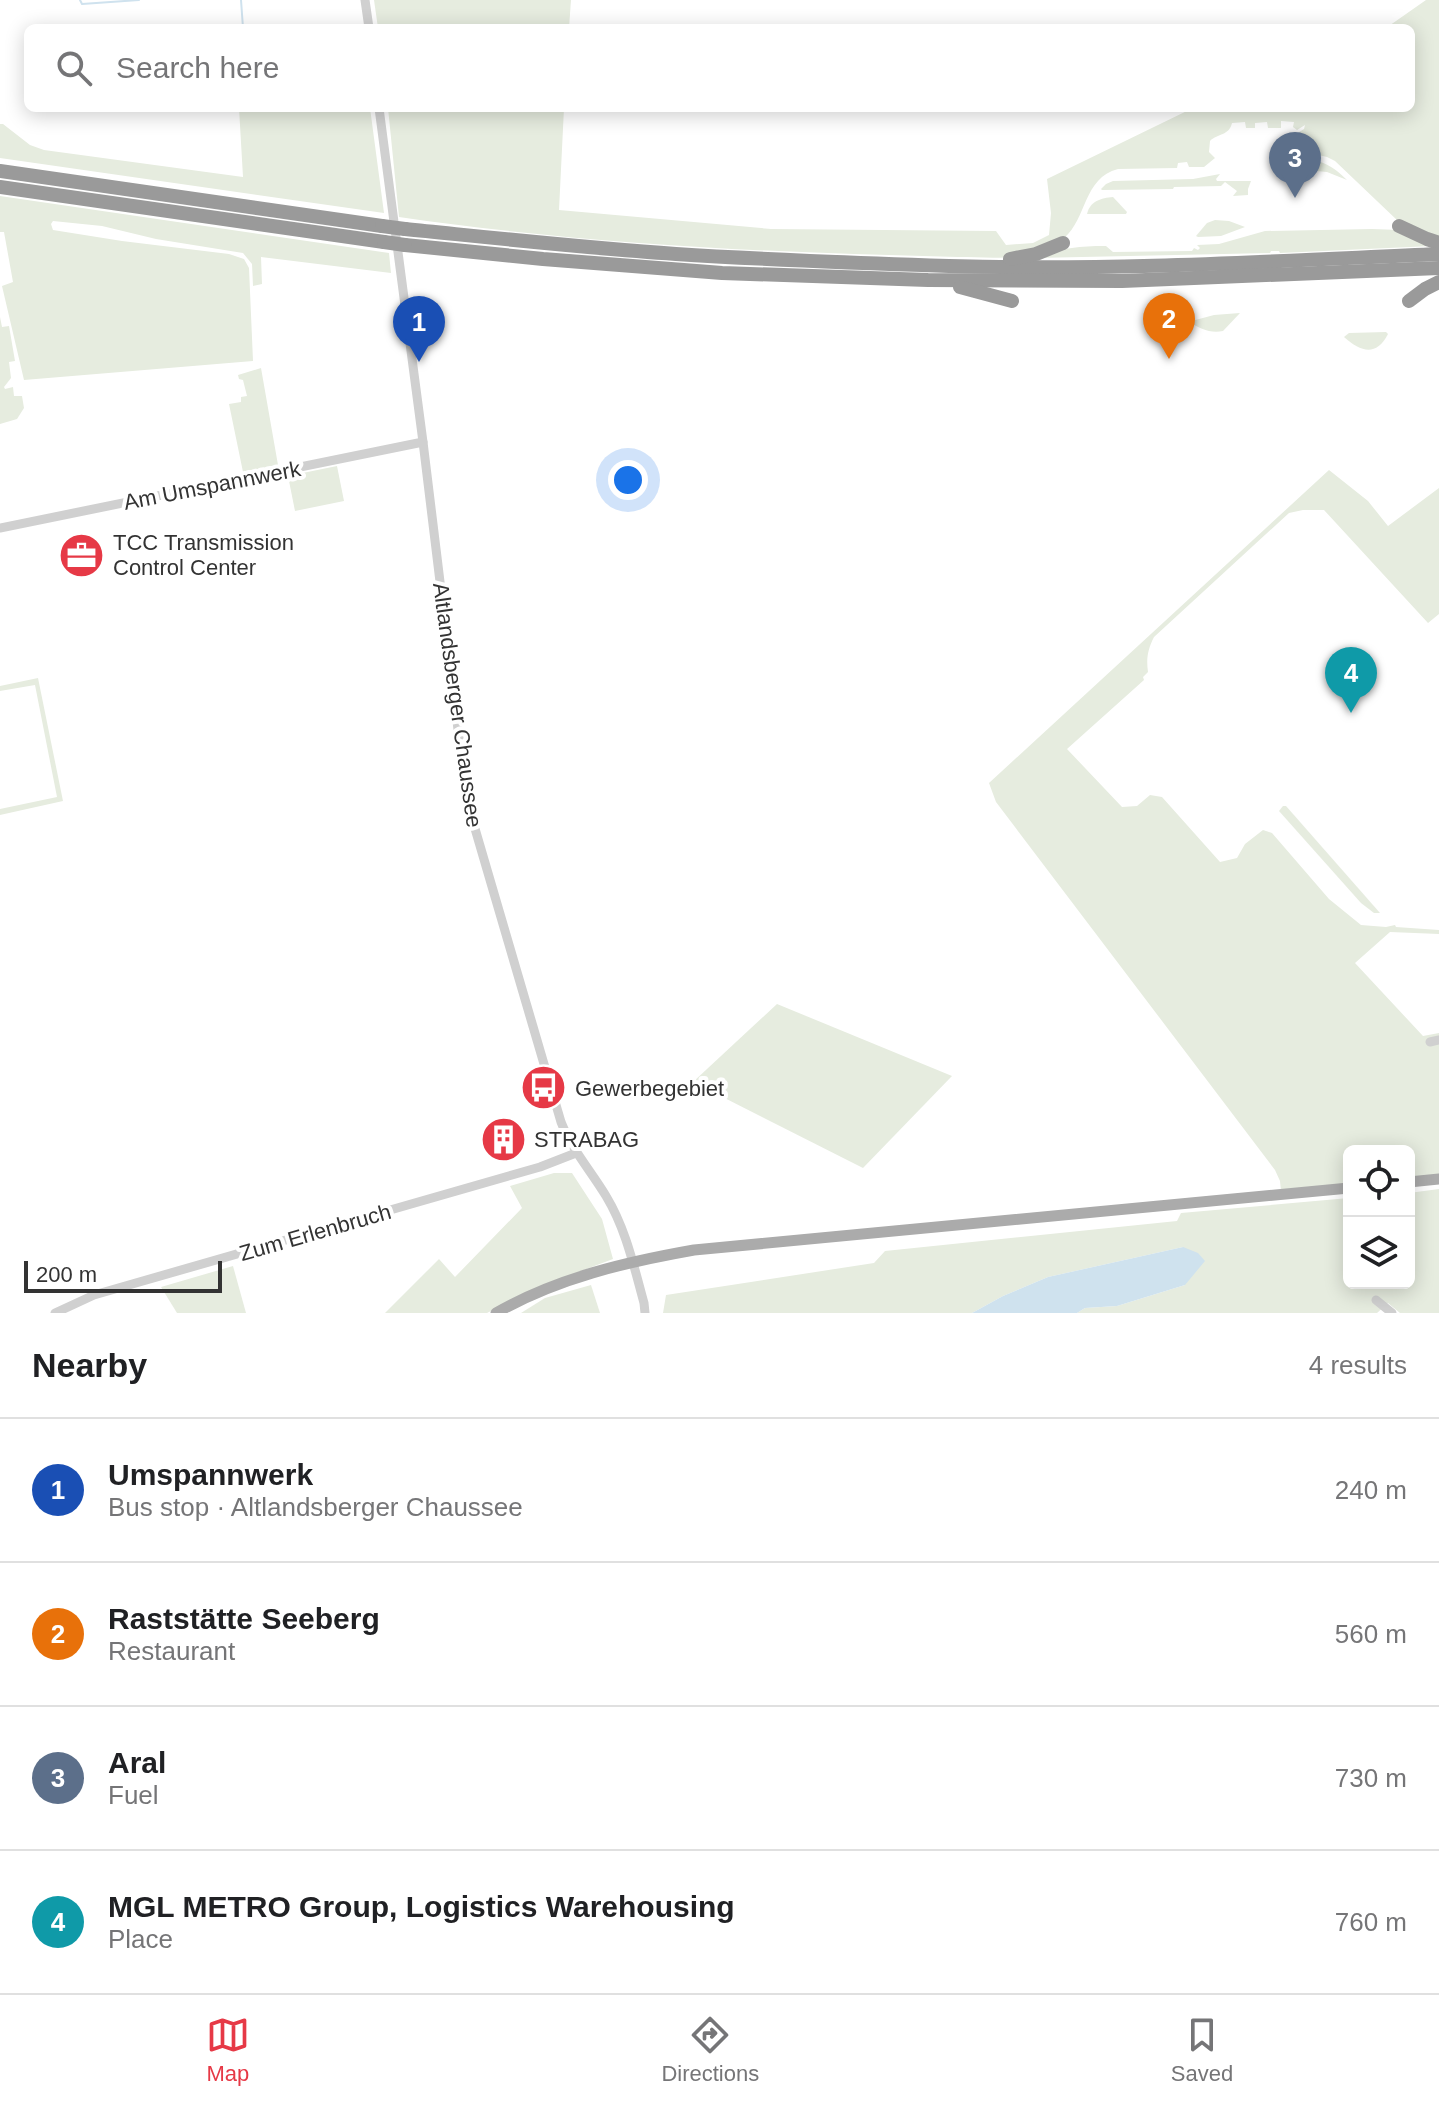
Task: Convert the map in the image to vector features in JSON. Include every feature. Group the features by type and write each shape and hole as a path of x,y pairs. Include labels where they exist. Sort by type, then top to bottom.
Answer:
{"highway":[{"path":"0,171 387,221 405,229 677,254 970,266 1224,263 1439,254"},
{"path":"0,187 405,245 722,273 928,280 1122,281 1439,268"},
{"path":"1399,226 1439,243"},
{"path":"970,266 1028,256 1063,243"},
{"path":"928,280 1012,301"},
{"path":"1409,301 1439,282"}],"main road":[{"path":"1415,1181 1439,1179"},
{"path":"496,1313 558,1285 614,1266 694,1250 1343,1189"}],"street":[{"path":"365,0 368,24"},
{"name":"Altlandsberger Chaussee","path":"379,112 387,221 423,442 471,815 555,1105 576,1153 608,1199 627,1243 645,1313"},
{"name":"Am Umspannwerk","path":"0,528 423,442"},
{"name":"Zum Erlenbruch","path":"55,1313 94,1295 540,1167 576,1153"},
{"path":"1376,1300 1392,1313"}],"shaded area":[{"path":"374,0 571,0 569,24 377,24"},
{"path":"1426,0 1439,0 1439,239 1398,221 1335,161 1306,152 1307,142 1296,134 1305,125 1297,130 1293,127 1294,122 1281,121 1281,128 1268,128 1267,122 1255,123 1255,128 1246,128 1245,122 1232,123 1226,132 1210,141 1209,152 1215,158 1204,167 1189,167 1187,162 1178,163 1177,168 1118,169 1107,174 1098,181 1064,238 1036,251 1011,257 683,246 569,237 399,217 388,112 564,112 559,210 771,229 996,231 1006,245 1033,243 1049,235 1051,213 1047,179 1185,112 1415,112 1415,24 1392,24"},
{"path":"239,112 371,112 384,213 0,158 0,124 30,145 44,150 243,177"},
{"path":"1277,159 1307,159 1323,163 1347,180 1327,172 1306,170 1301,165 1280,166"},
{"path":"1220,174 1217,181 1251,181 1248,195 1233,196 1237,191 1225,182 1221,186 1173,189 1101,189 1113,181 1193,179"},
{"path":"0,196 389,253 391,273 261,257 262,284 253,286 252,264 243,253 156,239 102,226 53,221 53,230 229,254 244,259 249,268 253,361 24,380 2,286 13,282 4,232 0,232"},
{"path":"1113,197 1126,214 1087,214 1097,201"},
{"path":"1215,220 1245,227 1221,236 1196,236 1207,223"},
{"path":"1400,230 1432,246 1280,253 1035,258 1086,246 1106,246 1113,252 1192,251 1200,248 1197,245 1219,244 1265,231"},
{"path":"1240,313 1223,331 1218,332 1188,322 1214,315"},
{"path":"0,317 2,327 9,326 15,361 9,362 11,378 4,387 13,387 14,396 22,396 24,408 17,419 0,424"},
{"path":"1349,333 1388,334 1378,346 1368,350 1344,337"},
{"path":"261,368 278,465 243,472 229,404 241,402 241,397 247,396 243,380 238,375"},
{"path":"337,466 344,501 295,511 288,476"},
{"path":"1329,470 1368,501 1388,526 1439,488 1439,614 1428,623 1324,510 1289,513 1154,637 1144,680 1067,749 1122,807 1137,806 1150,795 1162,797 1220,862 1237,858 1245,844 1263,830 1272,833 1329,899 1361,925 1439,930 1439,934 1390,932 1355,963 1423,1036 1439,1033 1439,1176 1415,1178 1415,1145 1343,1145 1343,1185 1281,1191 1275,1170 996,802 989,783"},
{"path":"38,678 63,801 0,815 0,809 57,797 35,685 0,691 0,686"},
{"path":"1283,806 1380,913 1374,913 1361,903 1279,811"},
{"path":"777,1004 952,1076 863,1168 693,1082"},
{"path":"554,1173 572,1173 602,1219 613,1259 536,1288 487,1313 385,1313 439,1259 455,1277 522,1208 510,1186"},
{"path":"1439,1189 1439,1313 1400,1313 1388,1303 1377,1313 1077,1313 1085,1308 1117,1306 1185,1285 1183,1247 1048,1277 972,1313 663,1313 666,1295 874,1263 885,1251 1177,1221 1181,1213 1343,1199 1343,1289 1415,1289 1415,1192"},
{"path":"233,1266 246,1313 177,1313 161,1287"},
{"path":"591,1285 600,1313 521,1313 545,1298"}],"water":[{"path":"1183,1247 1198,1253 1205,1261 1185,1285 1117,1306 1085,1308 1077,1313 972,1313 1048,1277"}],"waterway":[{"path":"80,0 82,4 139,0"},
{"path":"241,0 243,24"}],"place":[{"name":"Aral","path":"1295,198"},
{"name":"Raststätte Seeberg","path":"1169,359"},
{"name":"Umspannwerk","path":"419,362"},
{"name":"TCC Transmission Control Center","path":"82,555"},
{"name":"MGL METRO Group, Logistics Warehousing","path":"1351,713"},
{"name":"Gewerbegebiet","path":"544,1088"},
{"name":"STRABAG","path":"503,1139"}]}
